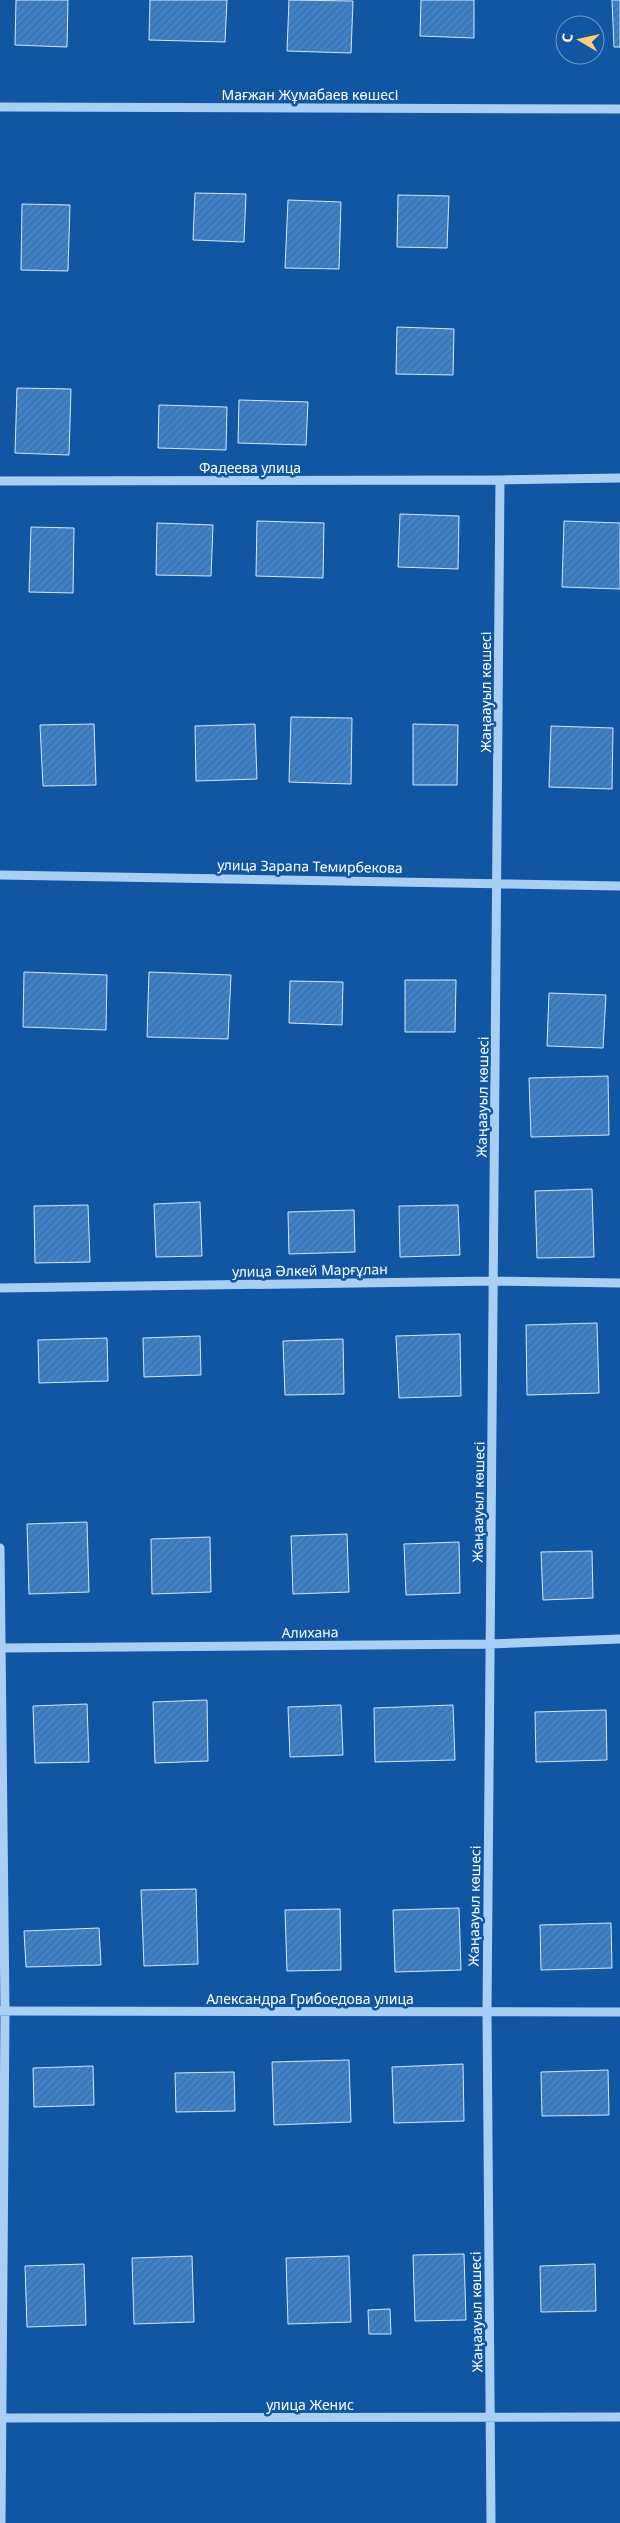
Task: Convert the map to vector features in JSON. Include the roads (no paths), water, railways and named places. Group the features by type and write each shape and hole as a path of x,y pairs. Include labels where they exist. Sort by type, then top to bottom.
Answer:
{"street":[{"name":"Мағжан Жұмабаев көшесі","path":"0,107 620,109"},
{"name":"Фадеева улица","path":"0,481 620,478"},
{"name":"Жаңаауыл көшесі","path":"491,2523 486,2012 498,883 500,480"},
{"name":"улица Зарапа Темирбекова","path":"0,875 620,886"},
{"name":"улица Әлкей Марғұлан","path":"0,1288 494,1281 620,1283"},
{"path":"0,1548 2,2011 1,2523"},
{"name":"Алихана","path":"1,1648 490,1644 620,1639"},
{"name":"Александра Грибоедова улица","path":"2,2011 620,2012"},
{"name":"улица Женис","path":"1,2418 620,2417"}]}
